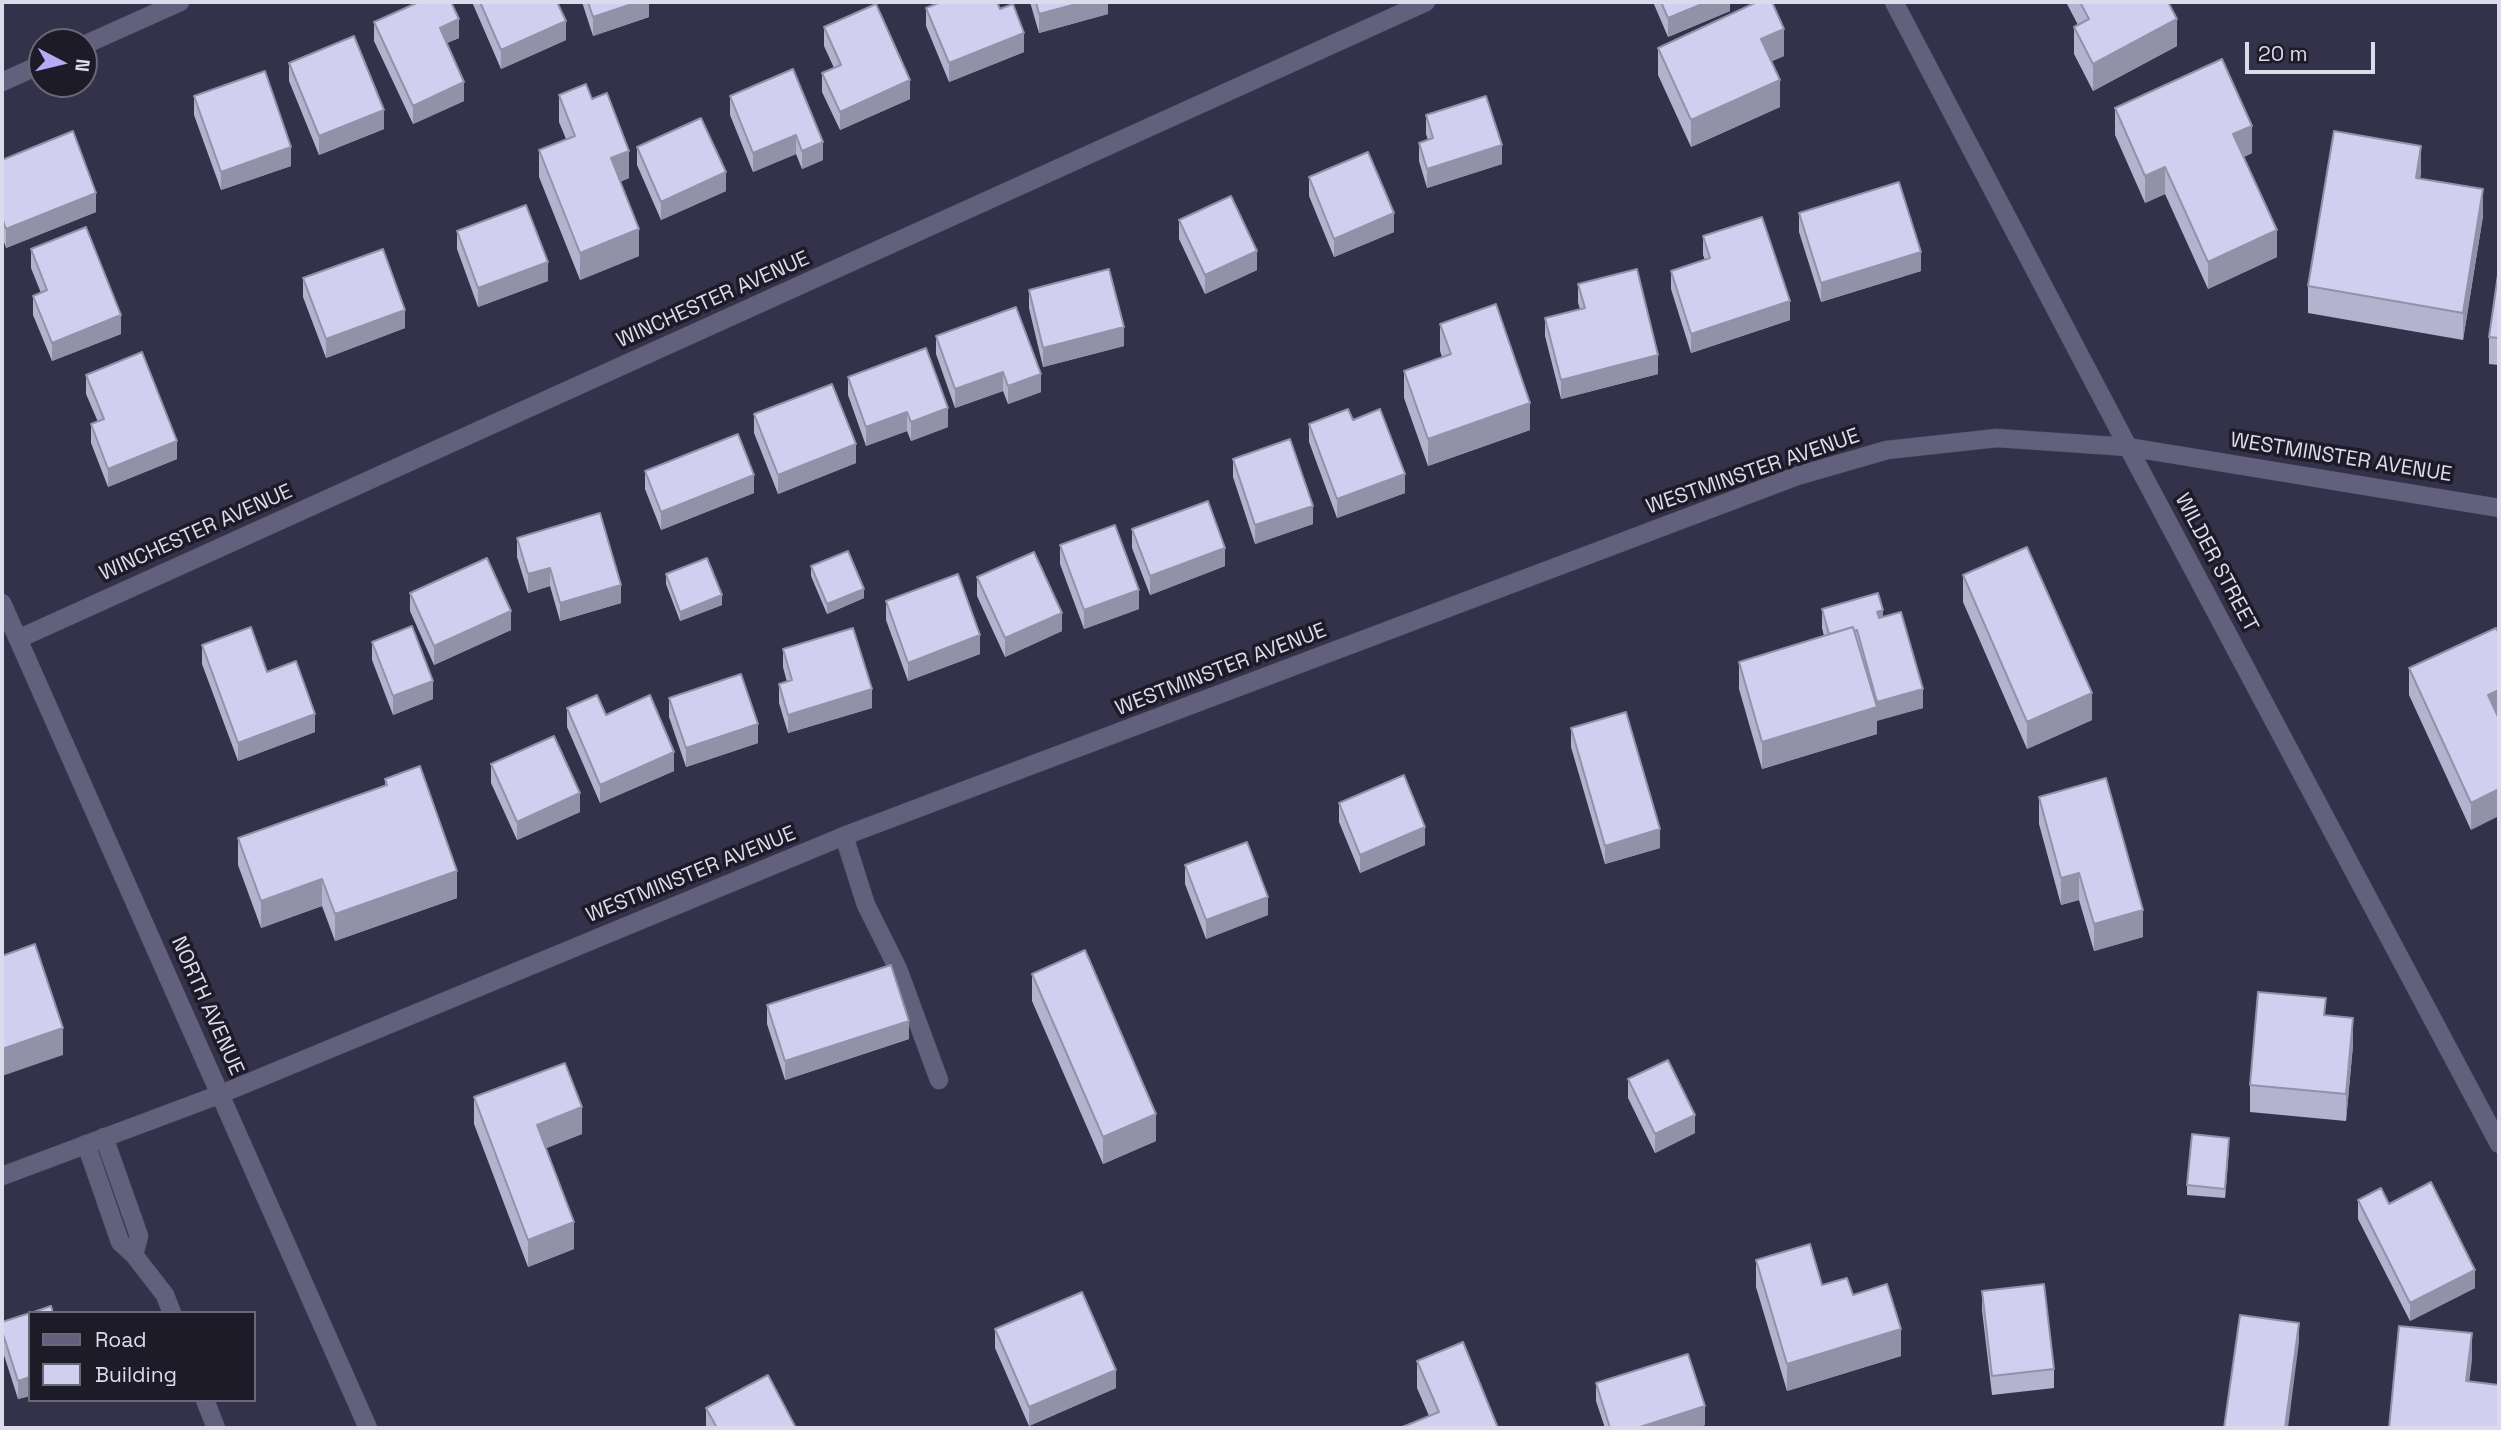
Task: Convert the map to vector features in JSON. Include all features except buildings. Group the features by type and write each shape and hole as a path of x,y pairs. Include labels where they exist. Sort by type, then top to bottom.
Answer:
{"street":[{"path":"98,39 180,2"},
{"name":"WINCHESTER AVENUE","path":"19,639 1426,2"},
{"name":"WILDER STREET","path":"1894,2 2499,1143"},
{"path":"2,82 28,70"},
{"name":"WESTMINSTER AVENUE","path":"2,1176 221,1094 844,836 1797,476 1887,450 1997,438 2128,447 2499,508"},
{"name":"NORTH AVENUE","path":"2,603 368,1428"},
{"path":"844,836 866,905 898,970 939,1080"},
{"path":"104,1137 139,1236 134,1255"},
{"path":"86,1144 120,1242 134,1255 165,1295 171,1311"},
{"path":"206,1402 216,1428"}]}
